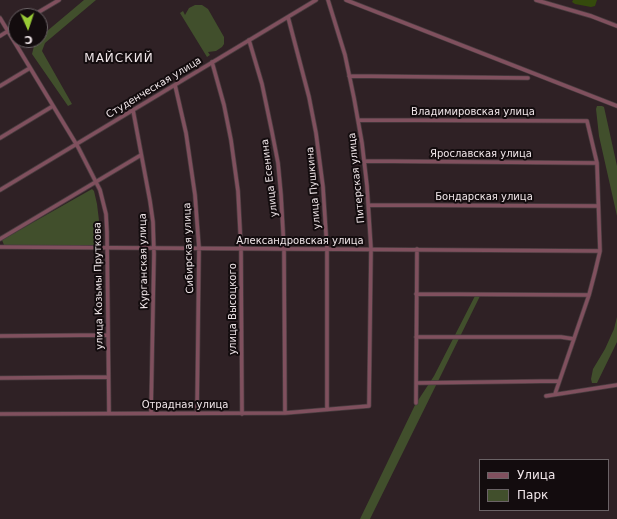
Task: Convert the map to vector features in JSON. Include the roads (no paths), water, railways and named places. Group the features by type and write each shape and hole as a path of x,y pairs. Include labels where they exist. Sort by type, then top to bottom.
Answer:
{"street":[{"path":"46,8 59,0"},
{"name":"Студенческая улица","path":"0,190 316,0"},
{"name":"Питерская улица","path":"328,0 349,76 359,120 369,205 371,249 369,406"},
{"path":"346,0 617,106"},
{"path":"536,0 591,16 617,26"},
{"name":"улица Пушкина","path":"288,17 309,97 316,134 323,187 327,249 327,409"},
{"name":"улица Козьмы Пруткова","path":"0,18 8,31"},
{"path":"0,36 8,31"},
{"name":"улица Есенина","path":"249,40 262,84 278,163 284,249 284,413"},
{"name":"улица Козьмы Пруткова","path":"18,48 76,144 96,181 100,190 106,214 108,248 109,413"},
{"name":"улица Высоцкого","path":"212,62 224,105 231,140 238,191 241,248 242,414"},
{"path":"0,86 30,68"},
{"path":"349,76 528,78"},
{"name":"Сибирская улица","path":"175,85 186,133 195,195 199,248 197,413"},
{"path":"0,138 53,106"},
{"name":"Курганская улица","path":"133,110 153,222 154,248 151,413"},
{"name":"Владимировская улица","path":"359,120 587,121 597,163"},
{"path":"0,238 141,154"},
{"name":"Ярославская улица","path":"364,161 597,163"},
{"path":"555,394 589,295 600,251 597,163"},
{"name":"Бондарская улица","path":"369,205 598,206"},
{"name":"Александровская улица","path":"0,247 600,251"},
{"path":"416,403 417,250"},
{"path":"416,294 589,295"},
{"path":"0,336 108,335"},
{"path":"416,337 560,337 574,339"},
{"path":"0,378 108,378"},
{"path":"416,383 559,381"},
{"path":"546,396 617,385"},
{"name":"Отрадная улица","path":"0,414 242,414 284,413 369,406"}],"district":[{"name":"МАЙСКИЙ","path":"119,59"}]}
